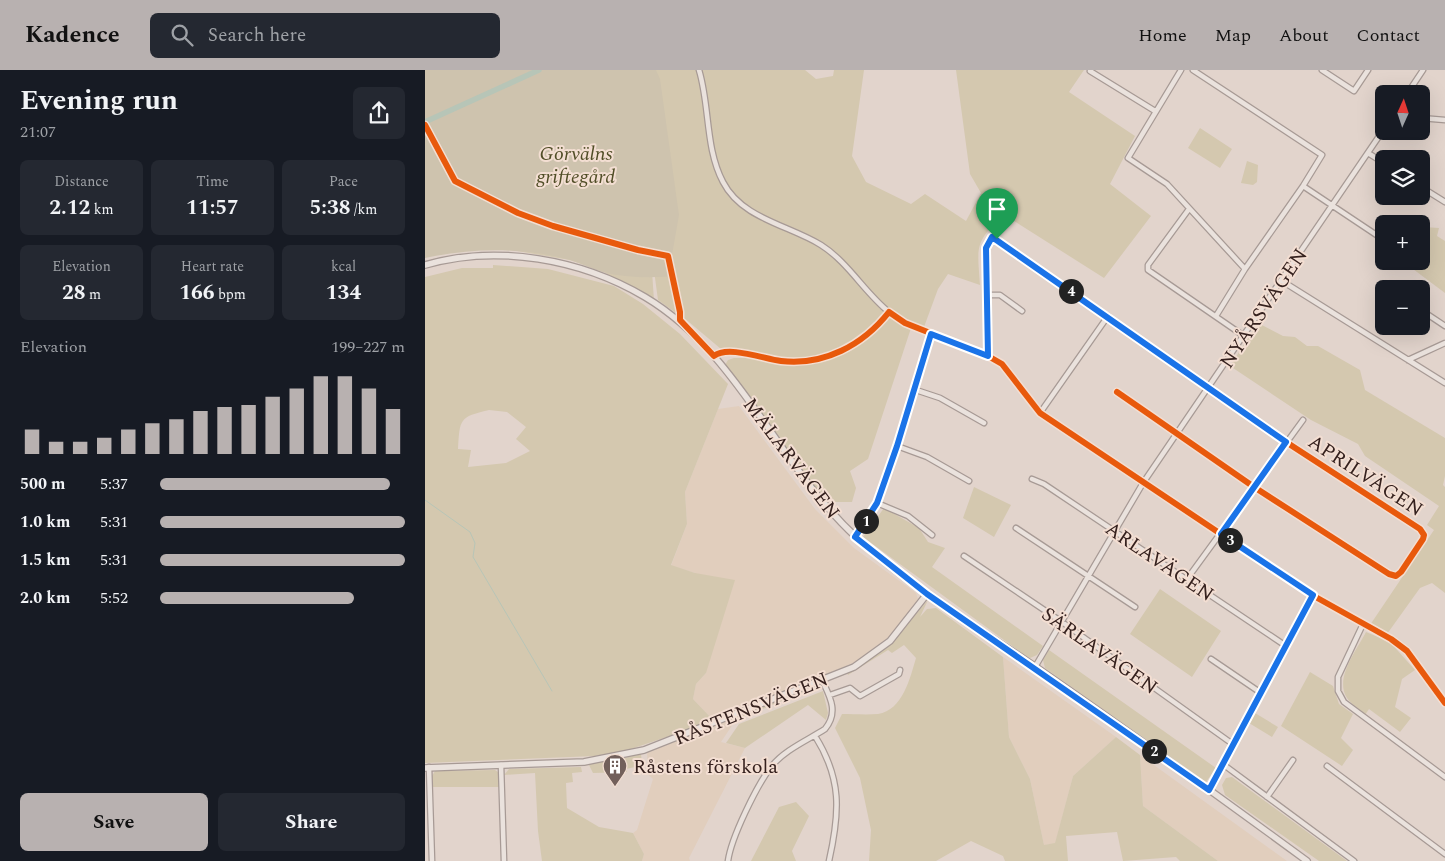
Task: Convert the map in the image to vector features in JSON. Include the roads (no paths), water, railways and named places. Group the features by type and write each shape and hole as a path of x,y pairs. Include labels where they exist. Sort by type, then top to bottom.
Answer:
{"street":[{"path":"699,70 716,162 723,182 733,197 742,206 825,247 889,312 876,329 860,342 823,358 784,361 725,351 714,356"},
{"path":"1181,70 1128,158 1167,184 1245,269"},
{"path":"1193,70 1322,155 1321,160 1245,269 1216,316"},
{"path":"1322,70 1354,90 1368,70"},
{"path":"1413,85 1423,70"},
{"path":"1090,71 1155,111"},
{"path":"1430,119 1445,120"},
{"name":"NYÅRSVÄGEN","path":"1035,667 1143,483 1377,140"},
{"path":"1368,153 1375,157"},
{"path":"1303,186 1375,234"},
{"path":"1430,193 1445,202"},
{"path":"1189,208 1148,266 1148,270 1244,336"},
{"name":"APRILVÄGEN","path":"986,294 987,244 992,237 1210,387 1286,442 1419,529 1424,535 1397,576 1389,574 1254,487"},
{"name":"MÄLARVÄGEN","path":"425,265 450,259 505,256 541,260 603,276 623,284 680,320 714,356 809,486 855,537 927,594 1035,667 1307,861"},
{"path":"1282,281 1445,383"},
{"path":"988,356 986,294 1000,295 1022,311"},
{"path":"1039,413 1107,316"},
{"path":"1430,316 1445,326"},
{"path":"855,537 877,503 897,446 931,334 988,356 1008,370 1039,413 1313,595 1391,638 1407,651 1445,703"},
{"path":"1408,360 1445,343"},
{"path":"913,389 940,398 984,423"},
{"path":"1117,392 1254,487"},
{"path":"1187,579 1303,420"},
{"path":"897,446 927,457 969,481"},
{"name":"ARLAVÄGEN","path":"1032,479 1044,484 1115,529 1286,646"},
{"path":"877,503 908,516 933,535"},
{"path":"1015,528 1135,608"},
{"name":"SÄRLAVÄGEN","path":"964,556 1062,622 1234,745"},
{"name":"RÅSTENSVÄGEN","path":"427,767 584,762 644,750 855,667 880,650 901,629 927,594"},
{"path":"1209,790 1313,595"},
{"path":"1363,624 1338,677 1338,691 1344,702 1445,777"},
{"path":"1211,659 1261,693"},
{"path":"830,695 851,688 860,696 887,683 899,674 900,670"},
{"path":"728,861 734,838 771,767 781,757 815,736 831,722 833,705 822,680"},
{"path":"815,736 827,754 834,775 838,803 838,818 829,861"},
{"path":"1267,796 1293,760"},
{"path":"501,765 504,861"},
{"path":"1223,765 1354,861"},
{"path":"1327,766 1445,854"},
{"path":"427,767 432,861"}],"waterway":[{"path":"427,121 539,70"},
{"path":"425,500 470,532 475,543 473,557 552,691"}],"place":[{"name":"Råstens förskola","path":"615,787"}],"park label":[{"name":"Görvälns griftegård","path":"576,164"}]}
